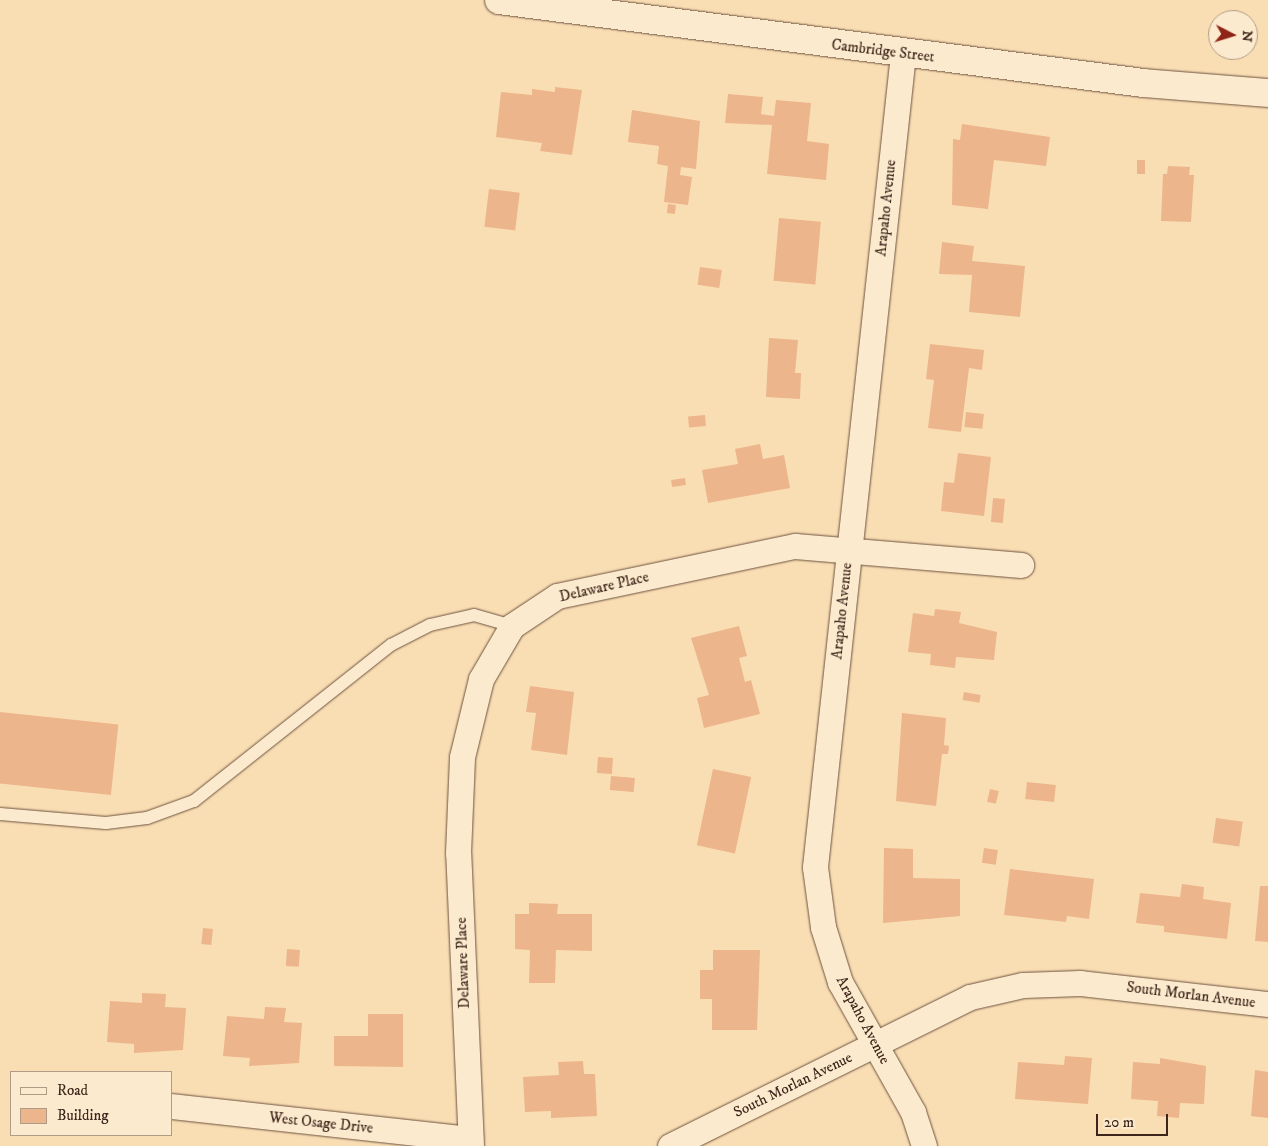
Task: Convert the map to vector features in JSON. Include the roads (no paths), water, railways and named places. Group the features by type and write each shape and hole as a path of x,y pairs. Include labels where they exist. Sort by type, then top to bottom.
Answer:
{"street":[{"name":"Cambridge Street","path":"499,0 903,54 1143,83 1268,93"},
{"name":"Arapaho Avenue","path":"903,54 848,548 816,868 823,928 840,982 913,1112 924,1146"},
{"name":"Delaware Place","path":"470,1143 458,854 462,757 481,679 512,626 557,596 795,546 848,548 1021,565"},
{"name":"South Morlan Avenue","path":"670,1146 970,998 1023,985 1080,983 1268,1004"},
{"name":"West Osage Drive","path":"172,1106 470,1143"}],"lane":[{"path":"0,814 106,823 147,818 185,804 240,767 391,645 430,626 474,615 512,626"}]}
